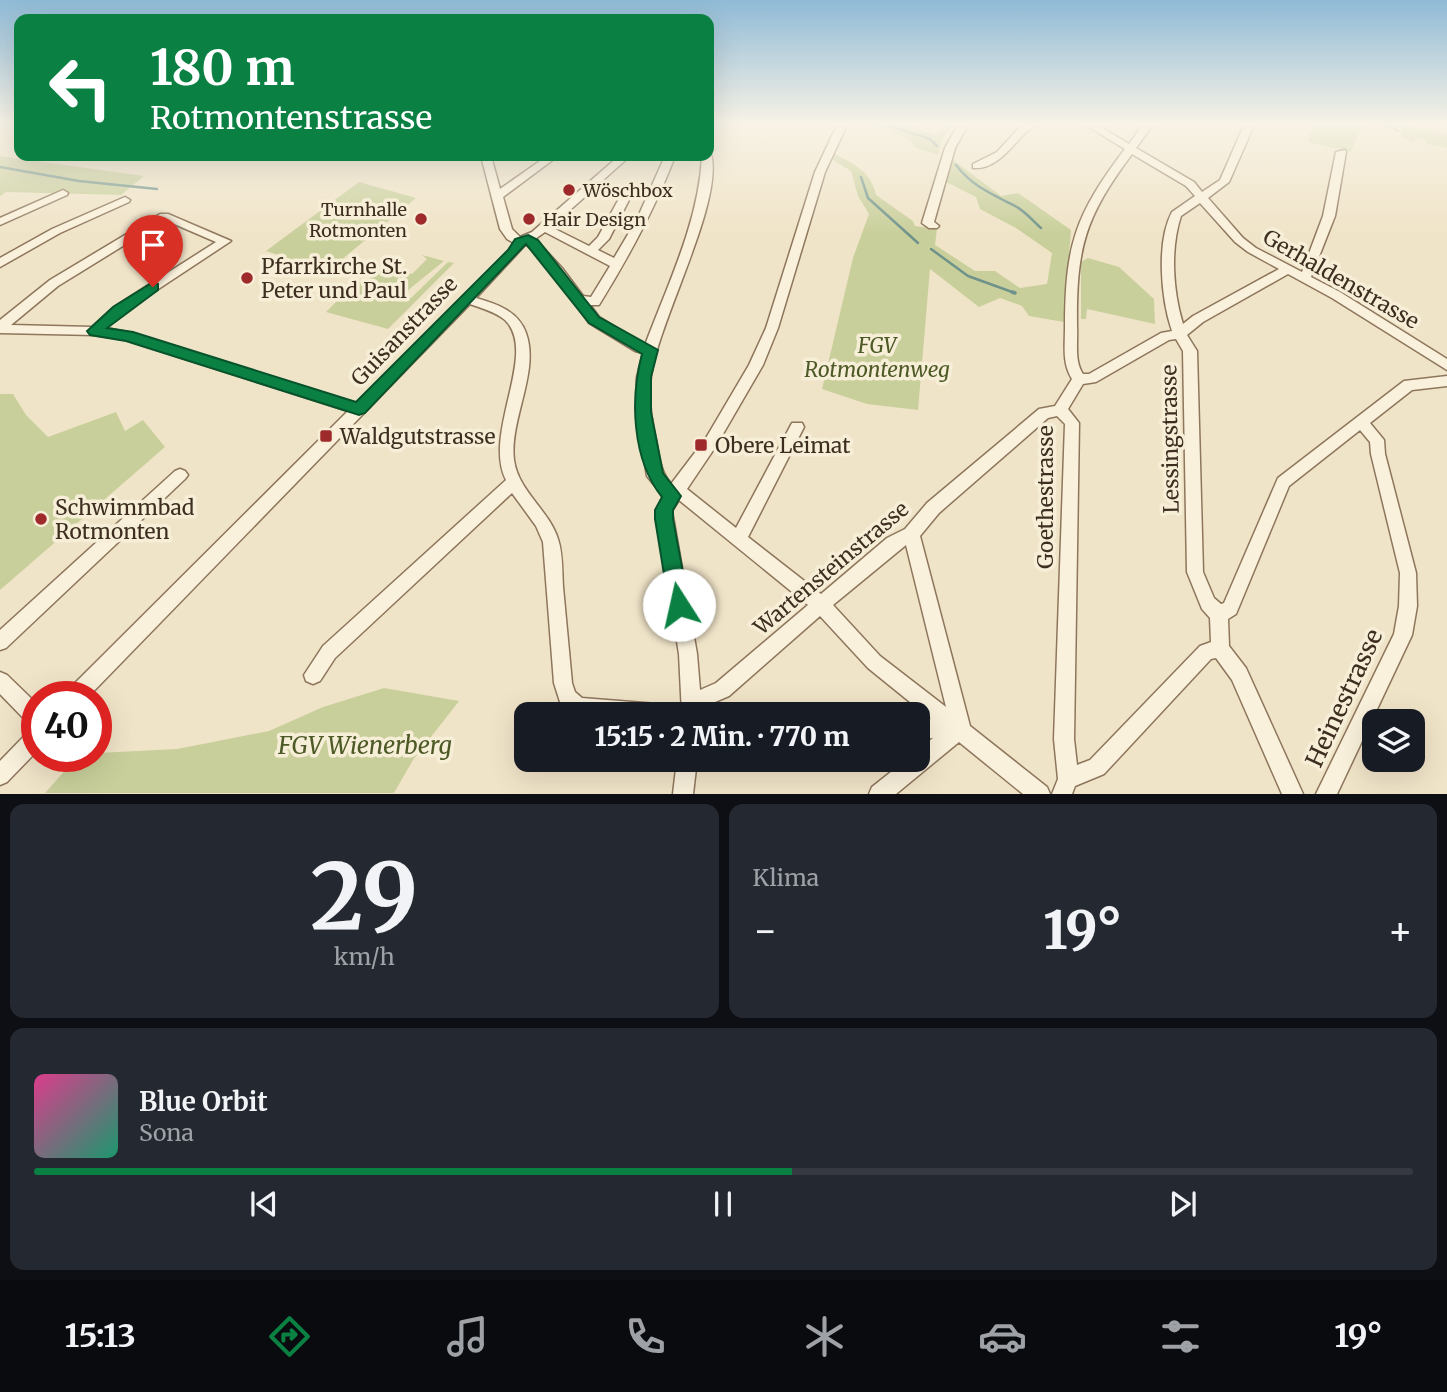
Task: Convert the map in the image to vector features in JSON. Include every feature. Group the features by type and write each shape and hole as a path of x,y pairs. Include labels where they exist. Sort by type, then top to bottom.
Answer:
{"street":[{"path":"692,702 688,654 664,510 711,442 756,365 772,328 826,160"},
{"path":"933,226 928,223 946,160"},
{"path":"977,166 990,160"},
{"path":"1124,160 1086,217 1075,253 1071,367 1079,379 1091,379 1166,337 1179,334 1198,319 1288,269"},
{"name":"Gerhaldenstrasse","path":"1150,160 1178,176 1204,197 1242,243 1305,278 1447,365"},
{"name":"Lessingstrasse","path":"1219,614 1208,603 1195,572 1191,351 1179,334 1171,303 1172,226 1180,211 1224,182 1234,160"},
{"path":"1305,278 1329,216 1339,160"},
{"path":"488,161 509,235 524,240 558,271 594,320 640,348 650,350"},
{"path":"499,195 546,161"},
{"name":"Guisanstrasse","path":"91,681 524,240 619,161"},
{"path":"577,299 595,302 643,219 668,161"},
{"path":"707,161 706,186 696,222 650,350 644,377 643,412 655,476 821,605 874,662 1040,793"},
{"path":"589,252 603,239 627,194 593,183"},
{"path":"0,222 63,193"},
{"path":"0,263 56,231 125,200"},
{"path":"0,328 54,283 164,216 225,241 118,310 95,331"},
{"path":"542,227 618,265"},
{"path":"467,299 510,318 522,335 506,462 514,482 544,521 551,542 563,683 568,698 572,702"},
{"path":"0,328 95,331 127,336 359,409"},
{"name":"Goethestrasse","path":"1065,786 1072,424 1060,410 1079,379"},
{"path":"1293,793 1239,674 1220,649 1219,614 1230,608 1283,482 1304,463 1362,423 1409,385 1447,381"},
{"name":"Wartensteinstrasse","path":"702,702 722,690 893,543 911,534 933,508 1044,413 1060,410"},
{"name":"Heinestrasse","path":"1326,793 1403,635 1408,606 1408,573 1378,454 1377,440 1362,423"},
{"path":"739,539 797,427"},
{"path":"0,642 180,475"},
{"path":"313,675 329,652 514,482"},
{"path":"911,534 961,728"},
{"path":"1065,786 1097,767 1206,652 1220,649"},
{"path":"0,681 21,702"},
{"path":"930,729 961,728"},
{"path":"879,793 961,728"},
{"path":"0,775 21,753"},
{"path":"683,793 686,772"}],"green space":[{"path":"0,160 36,161 144,176 121,195 6,192 0,196"},
{"name":"FGV Rotmontenweg","path":"833,160 847,160 861,170 870,180 876,195 913,221 915,226 937,229 935,245 975,271 995,271 1020,288 1047,284 1052,253 1016,228 980,209 976,197 946,182 953,160 1001,196 1018,193 1071,230 1064,322 1029,316 1022,306 1000,298 979,307 930,269 918,410 867,404 822,389 853,258 869,214 858,196 851,171"},
{"path":"359,182 416,198 328,271 266,251"},
{"path":"422,255 444,261 402,295 411,298 448,262 454,263 388,329 326,312 357,281 362,283 380,272 391,275 398,269 412,274 427,259"},
{"path":"1088,258 1119,267 1154,299 1155,324 1087,309 1086,319 1081,319 1081,262"},
{"name":"Schwimmbad Rotmonten","path":"0,394 13,394 26,415 48,437 116,412 125,431 143,420 165,447 0,590"},
{"name":"FGV Wienerberg","path":"384,688 459,701 413,760 394,793 45,793 64,772 112,772 112,752 177,749 269,731 323,707"}],"waterway":[{"path":"956,165 976,184 1019,208 1041,228"},
{"path":"0,167 79,181 157,189"},
{"path":"861,177 868,198 918,243"},
{"path":"931,249 968,276 1015,293 1012,292"}],"place":[{"name":"Wöschbox","path":"569,190"},
{"name":"Turnhalle Rotmonten","path":"421,219"},
{"name":"Hair Design","path":"529,219"},
{"name":"Pfarrkirche St. Peter und Paul","path":"247,278"},
{"name":"Waldgutstrasse","path":"326,436"},
{"name":"Obere Leimat","path":"701,445"},
{"name":"Schwimmbad Rotmonten","path":"41,519"}],"route":[{"path":"153,287 118,310 95,331 127,336 359,409 513,253 520,242 528,239 533,242 594,320 640,348 650,350 644,377 643,412 655,476 672,496 666,504 664,519 679,605"}]}
